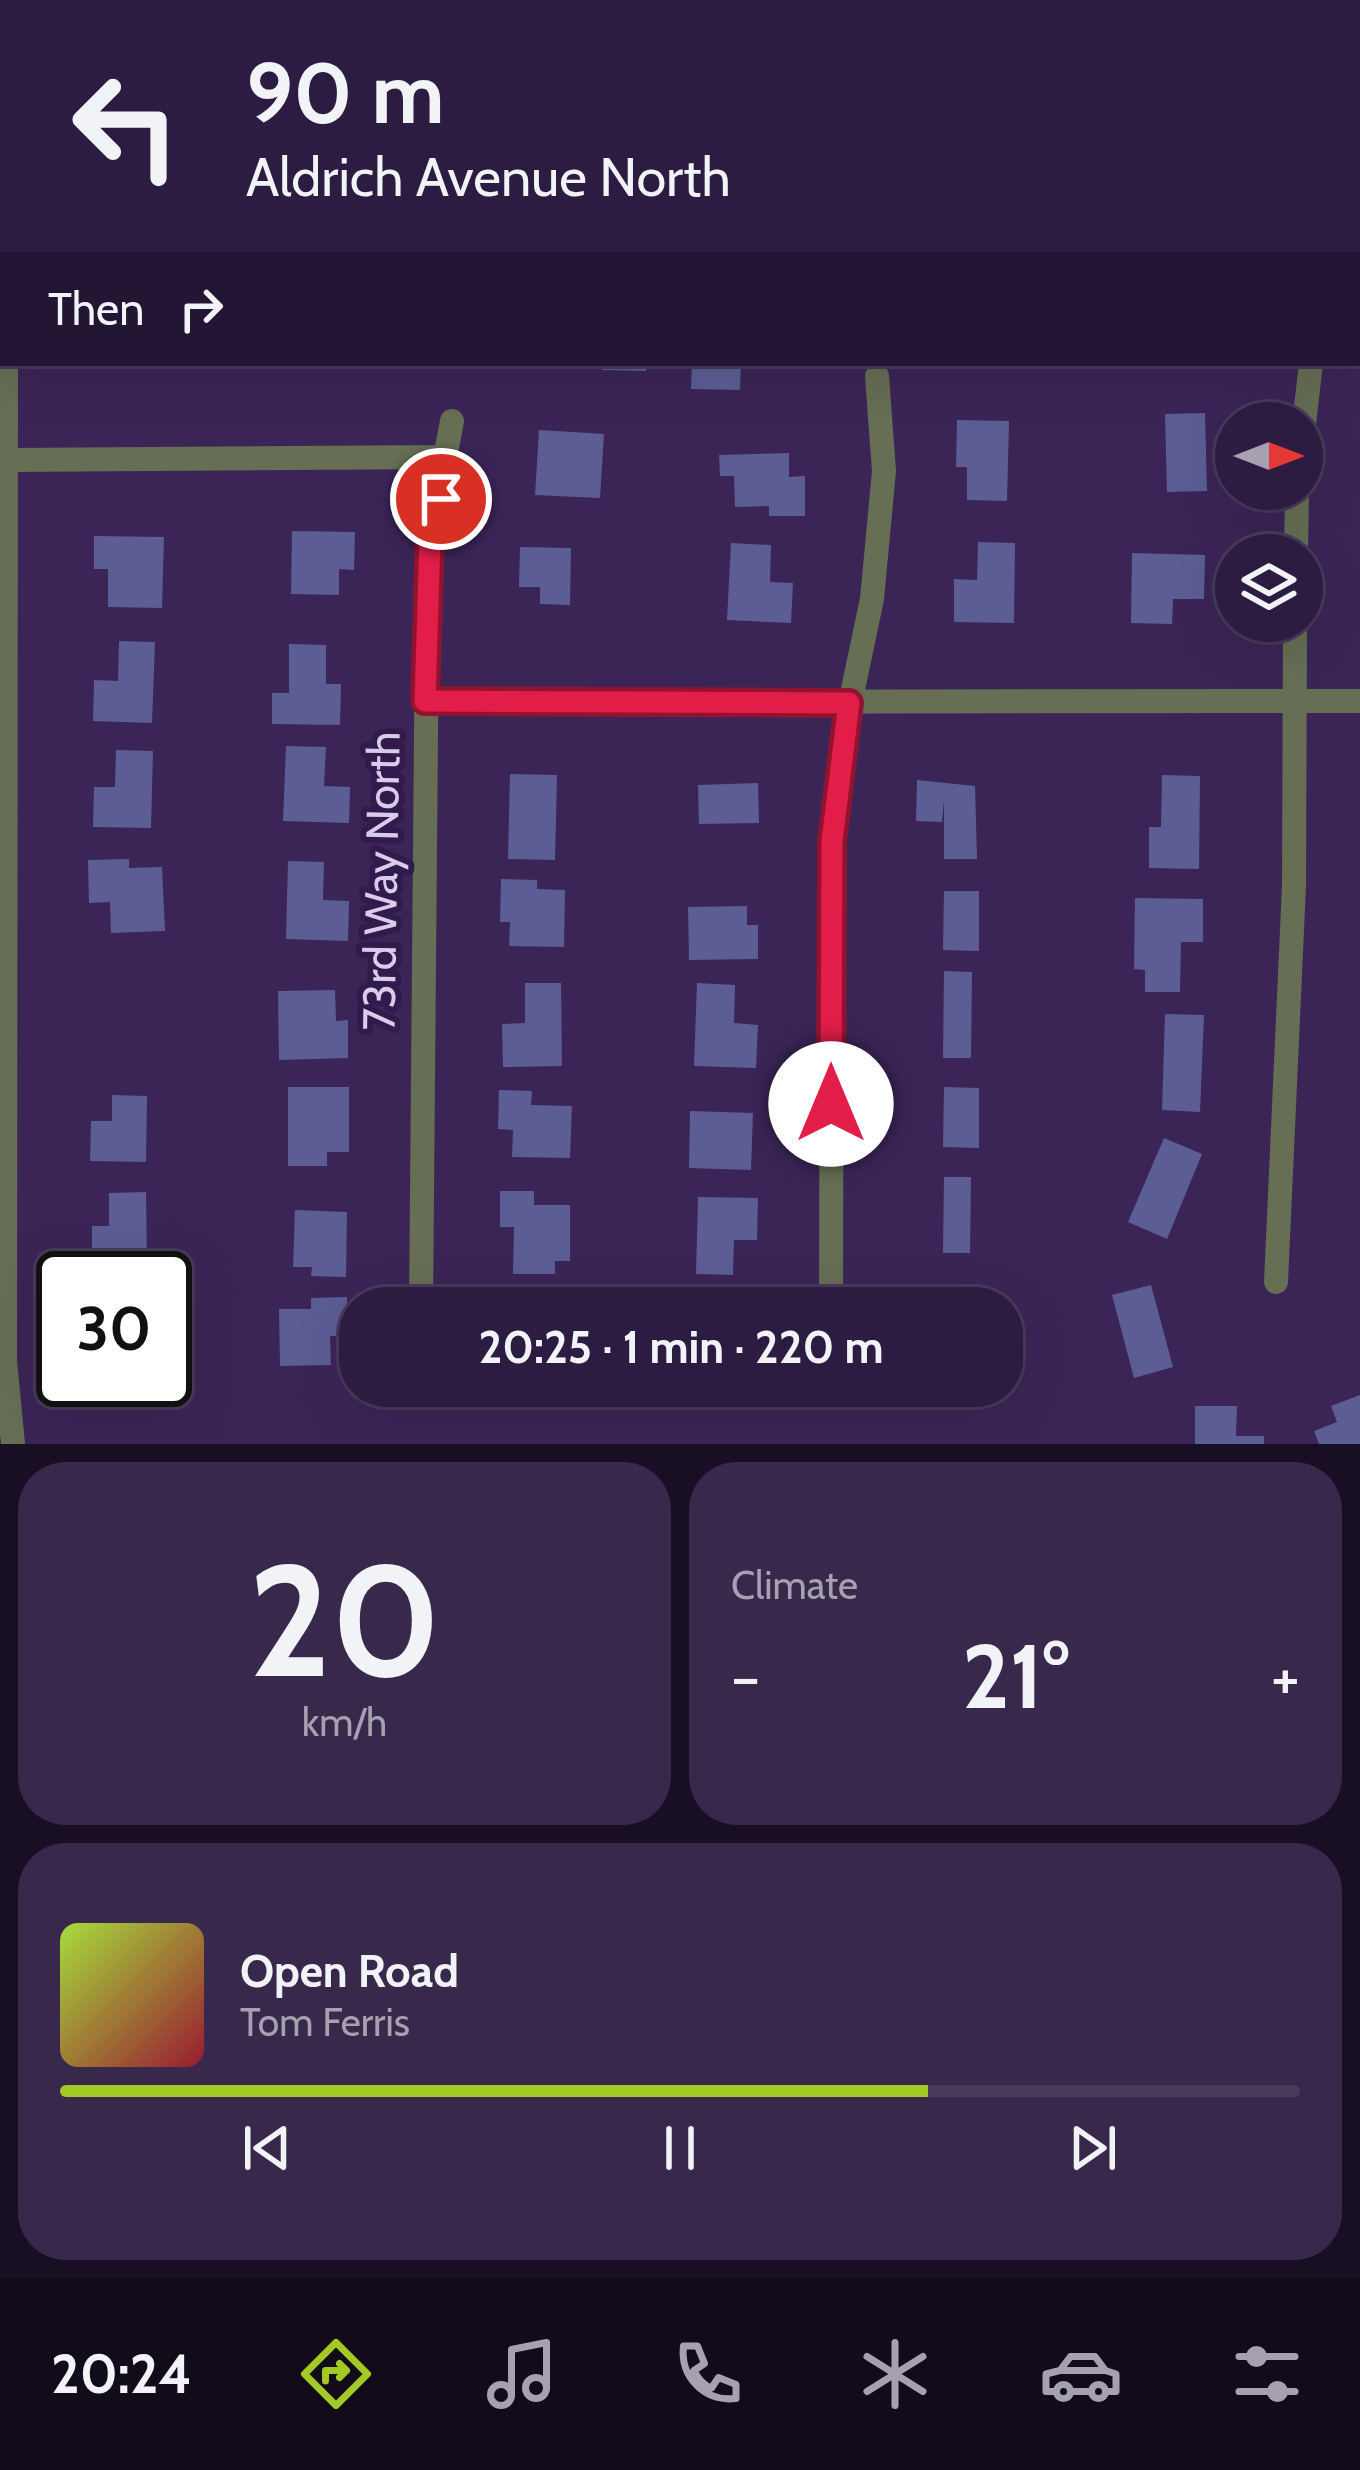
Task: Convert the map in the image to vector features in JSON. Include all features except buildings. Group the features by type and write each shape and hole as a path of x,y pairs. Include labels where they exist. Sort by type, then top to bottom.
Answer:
{"street":[{"path":"6,366 4,1361 13,1444"},
{"path":"1307,402 1311,366"},
{"path":"831,1287 832,841 849,703 872,599 884,471 877,376"},
{"name":"73rd Way North","path":"421,1287 430,538 452,422"},
{"path":"6,460 444,457"},
{"path":"1276,1282 1294,886 1294,642"},
{"path":"425,701 1360,701"},
{"path":"0,1388 4,1361"}],"route":[{"path":"441,499 430,538 425,701 849,703 832,841 831,1104"}]}
